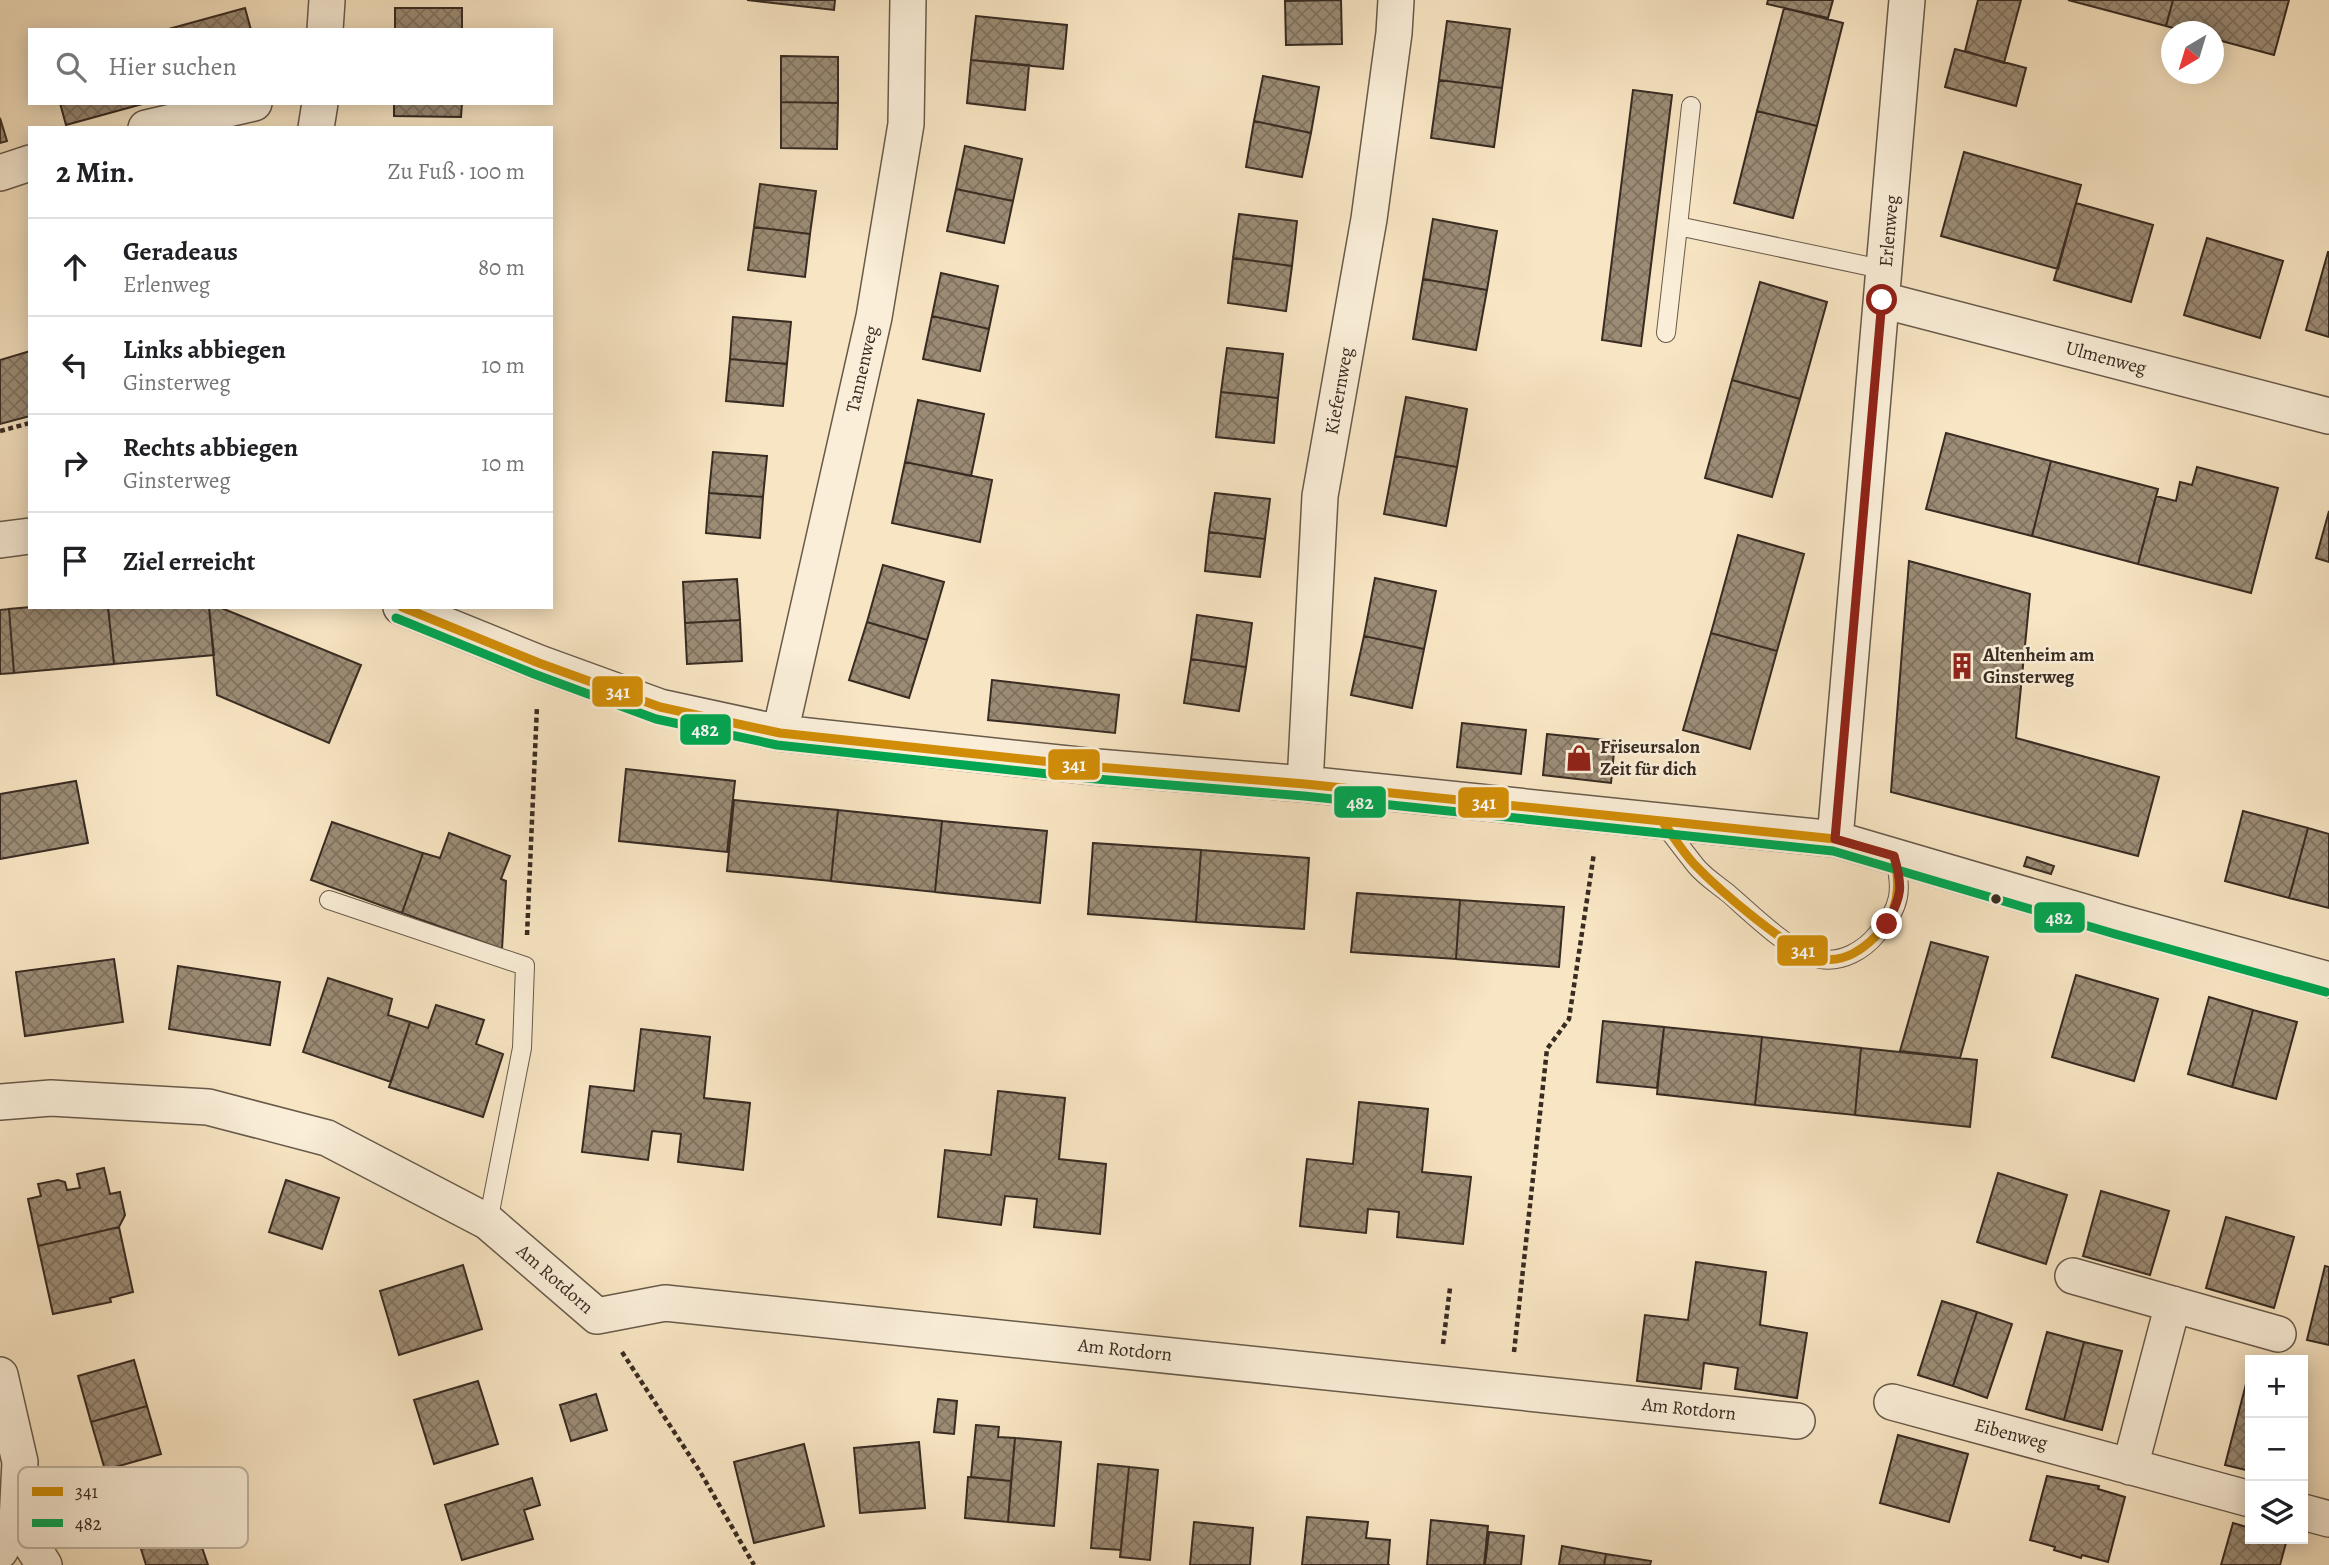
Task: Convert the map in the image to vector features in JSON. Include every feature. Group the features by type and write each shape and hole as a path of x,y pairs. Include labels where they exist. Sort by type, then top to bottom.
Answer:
{"street":[{"path":"325,28 327,0"},
{"name":"Tannenweg","path":"780,733 874,317 906,124 908,0"},
{"name":"Kiefernweg","path":"1305,785 1320,496 1369,219 1396,0"},
{"name":"Erlenweg","path":"1835,839 1907,0"},
{"path":"155,126 245,105"},
{"path":"316,126 320,105"},
{"path":"0,173 28,164"},
{"name":"Ulmenweg","path":"1884,285 2329,416"},
{"path":"0,540 28,536"},
{"path":"406,609 539,663 660,707 780,733 1097,767 1305,785 1835,839 2118,922 2329,980"},
{"name":"Am Rotdorn","path":"0,1102 51,1098 208,1107 327,1138 488,1222 597,1316 665,1303 1797,1421"},
{"path":"2073,1276 2278,1334"},
{"path":"2130,1467 2173,1304"},
{"path":"0,1375 19,1467"},
{"name":"Eibenweg","path":"1892,1402 2245,1498"},
{"path":"8,1537 18,1474"},
{"path":"2308,1513 2329,1519"},
{"path":"22,1548 44,1565"}],"lane":[{"path":"1666,333 1691,106"},
{"path":"1678,226 1884,285"},
{"path":"1662,821 1698,868 1777,935 1797,949 1821,959 1848,956 1868,944 1887,924 1899,901 1900,879 1894,856"},
{"path":"330,900 526,966 522,1048 488,1222"}],"path":[{"path":"0,431 28,424"},
{"path":"526,966 539,663"},
{"path":"1519,1306 1547,1049 1569,1019 1600,816"},
{"path":"1438,1383 1450,1287"},
{"path":"597,1316 699,1470 754,1565"}],"building":[{"path":"747,0 835,0 834,10"},
{"path":"1341,0 1342,44 1286,45 1285,1"},
{"path":"1768,0 1833,0 1828,18 1767,4"},
{"path":"1978,0 2021,0 2004,63 1965,51"},
{"path":"2068,0 2173,0 2167,21 2161,21 2161,25"},
{"path":"2173,0 2289,0 2274,55 2224,42 2224,21 2167,21"},
{"path":"245,8 250,28 172,28"},
{"path":"395,8 462,8 462,28 395,28"},
{"path":"1784,8 1843,23 1817,126 1757,111"},
{"path":"976,16 1067,25 1063,69 971,60"},
{"path":"1447,21 1510,29 1502,88 1439,80"},
{"path":"1955,49 2026,68 2016,106 1945,87"},
{"path":"781,56 838,57 838,103 781,102"},
{"path":"971,60 1029,65 1025,110 967,103"},
{"path":"1263,76 1319,87 1311,133 1254,121"},
{"path":"1439,80 1502,88 1494,147 1431,138"},
{"path":"1633,90 1672,95 1641,346 1602,340"},
{"path":"781,102 838,103 837,149 781,148"},
{"path":"61,105 139,105 66,125"},
{"path":"394,105 462,105 461,117 394,116"},
{"path":"1757,111 1817,126 1793,218 1734,203"},
{"path":"0,118 7,141 0,143"},
{"path":"1254,121 1311,133 1302,177 1246,167"},
{"path":"965,146 1022,159 1013,201 956,189"},
{"path":"1964,152 2081,185 2058,269 1941,236"},
{"path":"760,184 816,191 810,234 754,227"},
{"path":"956,189 1013,201 1004,243 947,231"},
{"path":"2076,203 2153,225 2131,302 2054,280"},
{"path":"1239,214 1297,221 1292,266 1233,258"},
{"path":"1433,219 1497,231 1487,290 1423,279"},
{"path":"754,227 810,234 805,277 748,270"},
{"path":"2207,238 2283,261 2260,338 2184,315"},
{"path":"2329,252 2329,337 2306,330"},
{"path":"1233,258 1292,266 1286,311 1228,303"},
{"path":"941,273 998,286 989,329 932,316"},
{"path":"1423,279 1487,290 1476,350 1413,339"},
{"path":"1760,282 1827,302 1800,399 1732,380"},
{"path":"932,316 989,329 980,371 923,359"},
{"path":"733,317 791,322 787,364 730,359"},
{"path":"1227,348 1283,354 1278,398 1221,392"},
{"path":"28,352 28,417 0,424 0,360"},
{"path":"730,359 787,364 783,406 726,401"},
{"path":"1732,380 1800,399 1772,497 1705,478"},
{"path":"1221,392 1278,398 1274,443 1216,437"},
{"path":"1406,397 1467,409 1457,467 1395,456"},
{"path":"918,400 984,414 971,476 905,462"},
{"path":"1946,433 2051,461 2032,536 1926,509"},
{"path":"713,452 767,456 763,497 709,493"},
{"path":"1395,456 1457,467 1446,526 1384,514"},
{"path":"2051,461 2158,489 2138,564 2032,536"},
{"path":"905,462 992,480 980,542 892,523"},
{"path":"2197,467 2278,488 2251,593 2138,564 2156,496 2176,501 2180,482 2192,485"},
{"path":"709,493 763,497 760,538 706,533"},
{"path":"1215,493 1270,499 1265,539 1209,532"},
{"path":"2329,511 2329,562 2316,558"},
{"path":"1209,532 1265,539 1260,577 1205,571"},
{"path":"1738,535 1804,554 1777,651 1711,633"},
{"name":"Altenheim am Ginsterweg","path":"1909,561 2030,594 2016,738 2159,777 2138,856 1891,792"},
{"path":"883,565 944,582 927,640 867,622"},
{"path":"1375,578 1436,591 1424,649 1364,636"},
{"path":"737,579 740,620 685,623 683,582"},
{"path":"9,609 108,609 114,664 14,673"},
{"path":"9,609 14,673 0,674 0,610"},
{"path":"108,609 209,609 214,655 114,664"},
{"path":"209,609 224,609 361,665 329,743 217,695"},
{"path":"1197,615 1252,623 1246,667 1191,659"},
{"path":"740,620 742,661 687,664 685,623"},
{"path":"867,622 927,640 909,698 849,680"},
{"path":"1711,633 1777,651 1750,749 1683,730"},
{"path":"1364,636 1424,649 1412,708 1351,695"},
{"path":"1191,659 1246,667 1239,711 1184,703"},
{"path":"992,680 1119,695 1115,733 988,720"},
{"path":"1462,723 1526,730 1521,774 1457,767"},
{"name":"Friseursalon Zeit für dich","path":"1547,734 1615,741 1611,783 1543,775"},
{"path":"626,769 735,781 727,852 619,841"},
{"path":"76,781 88,843 0,859 0,794"},
{"path":"734,800 838,810 831,881 727,871"},
{"path":"838,810 942,821 935,892 831,881"},
{"path":"2243,811 2308,828 2289,898 2225,881"},
{"path":"942,821 1047,831 1040,903 935,892"},
{"path":"332,822 423,853 402,913 311,880"},
{"path":"2308,828 2329,834 2329,908 2289,898"},
{"path":"449,833 510,856 501,879 506,881 502,949 402,913 423,853 440,858"},
{"path":"1093,843 1201,850 1196,922 1088,914"},
{"path":"1201,850 1309,858 1304,929 1196,922"},
{"path":"2027,857 2054,866 2051,874 2024,866"},
{"path":"1357,893 1460,900 1456,959 1351,952"},
{"path":"1460,900 1564,907 1559,967 1456,959"},
{"path":"1931,942 1988,957 1960,1058 1900,1051"},
{"path":"114,959 123,1022 25,1036 16,972"},
{"path":"178,966 280,982 270,1045 169,1029"},
{"path":"2076,975 2158,999 2134,1081 2052,1057"},
{"path":"328,978 392,999 388,1015 410,1022 391,1082 303,1052"},
{"path":"2209,997 2253,1010 2232,1087 2188,1074"},
{"path":"436,1005 484,1020 476,1044 503,1054 483,1117 389,1087 410,1022 428,1028"},
{"path":"2253,1010 2297,1022 2276,1099 2232,1087"},
{"path":"1603,1021 1664,1027 1657,1088 1597,1082"},
{"path":"1664,1027 1762,1037 1755,1105 1657,1094"},
{"path":"641,1029 710,1037 704,1098 750,1103 743,1170 678,1162 681,1134 652,1131 648,1160 582,1152 590,1086 634,1091"},
{"path":"1762,1037 1861,1048 1855,1115 1755,1105"},
{"path":"1861,1048 1977,1060 1970,1127 1855,1115"},
{"path":"998,1091 1065,1098 1059,1159 1106,1164 1100,1234 1034,1227 1037,1199 1005,1196 1001,1225 938,1217 945,1150 991,1155"},
{"path":"1359,1102 1428,1109 1422,1172 1471,1177 1463,1244 1397,1237 1399,1212 1368,1209 1366,1233 1300,1226 1307,1159 1353,1164"},
{"path":"104,1168 110,1194 120,1192 125,1215 119,1227 38,1246 28,1199 41,1196 38,1184 58,1180 65,1182 67,1190 80,1188 77,1174"},
{"path":"1998,1173 2067,1195 2046,1264 1977,1242"},
{"path":"286,1180 339,1198 322,1249 269,1232"},
{"path":"2101,1191 2169,1211 2150,1275 2083,1256"},
{"path":"2226,1217 2294,1237 2274,1308 2206,1288"},
{"path":"119,1227 133,1292 110,1298 111,1302 53,1314 38,1246"},
{"path":"1696,1262 1766,1272 1760,1325 1807,1333 1797,1398 1735,1389 1738,1368 1704,1363 1701,1389 1637,1381 1645,1315 1688,1320"},
{"path":"463,1265 482,1329 399,1355 380,1291"},
{"path":"2325,1266 2329,1267 2329,1345 2307,1340"},
{"path":"1942,1301 1977,1312 1953,1386 1918,1375"},
{"path":"1977,1312 2012,1324 1987,1398 1953,1386"},
{"path":"2047,1332 2084,1342 2064,1420 2026,1409"},
{"path":"2084,1342 2122,1351 2102,1430 2064,1420"},
{"path":"134,1360 147,1406 91,1422 78,1376"},
{"path":"478,1381 498,1444 434,1464 414,1400"},
{"path":"2245,1388 2245,1470 2225,1465"},
{"path":"596,1394 607,1430 571,1441 560,1405"},
{"path":"938,1399 957,1401 954,1434 934,1432"},
{"path":"147,1406 161,1454 116,1467 104,1467 91,1422"},
{"path":"976,1425 999,1427 998,1437 1015,1438 1011,1481 971,1477"},
{"path":"1898,1435 1968,1454 1949,1522 1880,1503"},
{"path":"1015,1438 1061,1442 1054,1526 1008,1522"},
{"path":"919,1442 925,1508 860,1513 854,1448"},
{"path":"804,1444 824,1526 754,1543 734,1462"},
{"path":"1098,1464 1129,1467 1121,1550 1091,1548"},
{"path":"1129,1467 1158,1470 1150,1560 1120,1557"},
{"path":"2047,1476 2099,1486 2098,1489 2125,1497 2108,1562 2082,1555 2081,1558 2030,1540"},
{"path":"968,1477 1011,1481 1008,1522 965,1518"},
{"path":"532,1478 540,1505 524,1510 533,1539 462,1560 445,1505"},
{"path":"1307,1517 1368,1522 1366,1538 1390,1540 1389,1565 1302,1565"},
{"path":"1431,1520 1488,1526 1484,1565 1427,1565"},
{"path":"1194,1522 1253,1528 1250,1565 1190,1565"},
{"path":"2233,1523 2245,1527 2245,1544 2286,1544 2280,1565 2221,1565"},
{"path":"1489,1532 1524,1536 1521,1565 1485,1565"},
{"path":"1562,1546 1606,1554 1604,1565 1559,1565"},
{"path":"202,1548 208,1565 146,1565 141,1549"},
{"path":"1606,1554 1651,1561 1650,1565 1604,1565"}],"transit line":[{"name":"341","path":"407,609 539,663 660,707 780,733 1097,767 1305,784"},
{"name":"482","path":"396,618 534,674 656,719 777,745 1833,851 2115,934 2326,992"},
{"name":"341","path":"1305,784 1662,821"},
{"name":"341","path":"1305,784 1662,821"},
{"name":"341","path":"1662,821 1835,839 1894,856 1897,878 1894,908 1876,936 1853,954 1839,959 1810,955 1775,934 1705,875 1662,821"}],"place":[{"name":"Altenheim am Ginsterweg","path":"1962,666"},
{"name":"Friseursalon Zeit für dich","path":"1579,758"}],"route":[{"path":"1882,300 1835,839 1894,856 1900,879 1899,901 1887,924"}]}
